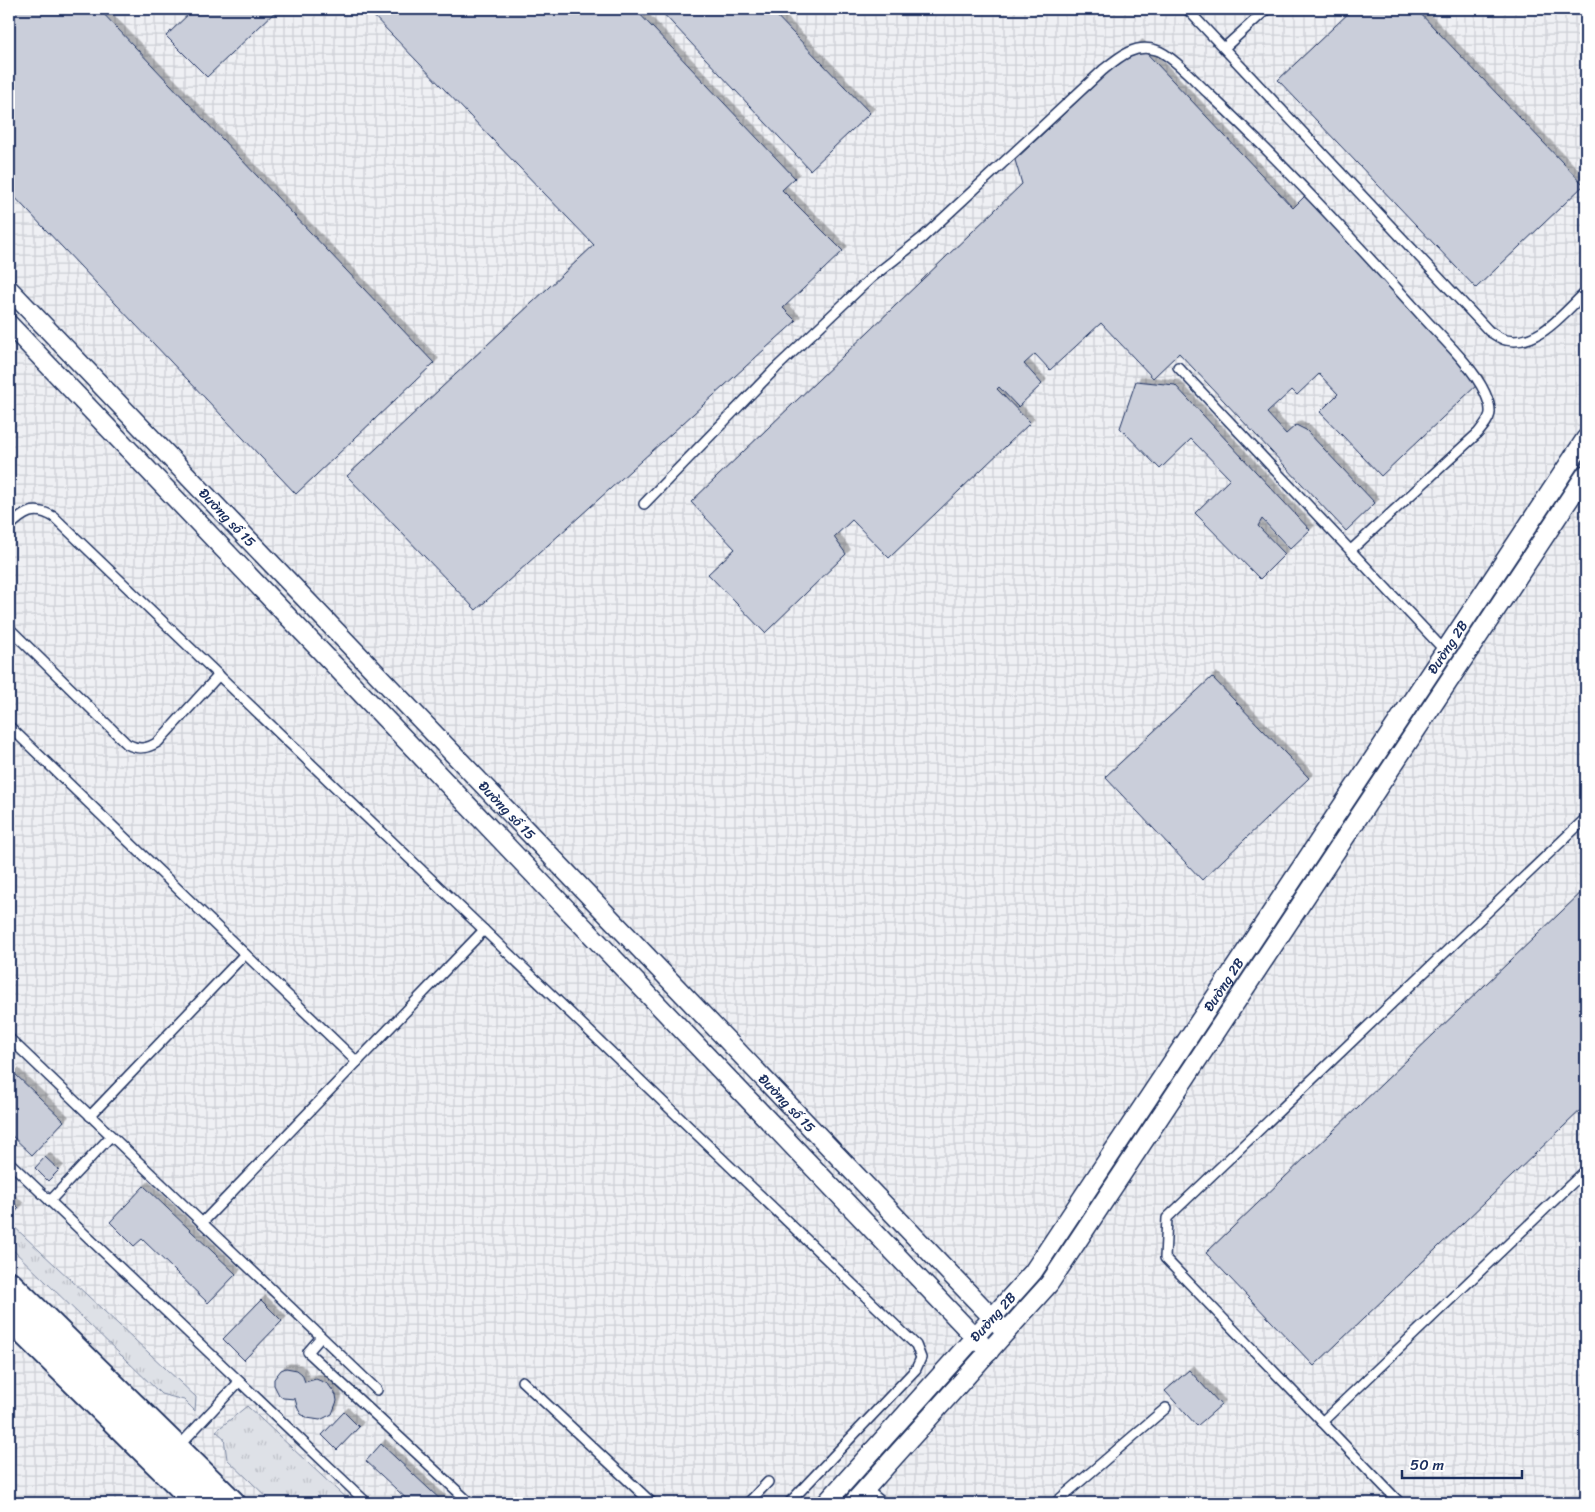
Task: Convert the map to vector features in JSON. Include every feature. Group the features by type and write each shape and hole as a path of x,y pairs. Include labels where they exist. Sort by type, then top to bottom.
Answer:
{"street":[{"name":"Đường số 15","path":"9,289 1006,1332"},
{"name":"Đường số 15","path":"9,324 989,1352"},
{"name":"Đường 2B","path":"826,1503 1032,1272 1586,438"},
{"name":"Đường 2B","path":"853,1503 1049,1284 1586,474"},
{"path":"9,1284 168,1458 198,1503"},
{"path":"9,1318 168,1458 232,1503"}],"lane":[{"path":"1187,9 1489,331 1504,340 1517,341 1532,338 1548,328 1586,292"},
{"path":"1224,48 1267,9"},
{"path":"644,504 776,368 871,278 922,238 1103,70 1126,52 1143,47 1158,50 1179,66 1240,123 1382,272 1471,371 1485,391 1491,409 1490,419 1478,433 1351,550"},
{"path":"1178,367 1445,651"},
{"path":"9,528 21,515 27,512 41,511 54,517 919,1349 921,1358 916,1370 789,1503"},
{"path":"9,628 127,744 138,748 152,746 158,742 219,676"},
{"path":"9,726 357,1062"},
{"path":"1400,1503 1164,1258 1167,1218 1586,818"},
{"path":"202,1223 484,930"},
{"path":"90,1116 245,954"},
{"path":"9,1038 377,1390"},
{"path":"50,1201 112,1136"},
{"path":"9,1162 367,1503"},
{"path":"1322,1422 1586,1170"},
{"path":"322,1337 308,1352 470,1503"},
{"path":"522,1381 652,1503"},
{"path":"168,1458 239,1382"},
{"path":"1055,1503 1166,1408"},
{"path":"748,1503 768,1482"},
{"path":"866,1489 883,1503"}],"shaded area":[{"path":"9,9 1586,9 1586,1503 9,1503"}],"green space":[{"path":"9,1222 196,1397 195,1411 184,1400 161,1394 9,1246"},
{"path":"247,1406 351,1503 273,1503 227,1459 224,1438 216,1431"}],"building":[{"path":"10,9 99,9 434,363 296,494 9,191"},
{"path":"194,9 278,9 207,77 166,36"},
{"path":"367,9 635,9 795,178 782,190 843,251 783,308 796,321 476,610 347,476 594,245"},
{"path":"659,9 770,9 870,113 810,170"},
{"path":"1353,9 1416,9 1584,185 1476,288 1278,80"},
{"path":"1138,44 1293,208 1305,196 1480,382 1381,476 1320,412 1338,394 1319,374 1297,395 1292,390 1267,413 1286,434 1296,425 1306,430 1375,503 1346,531 1179,353 1153,378 1101,323 1050,370 1035,354 1024,364 1042,384 1018,407 999,387 997,389 1030,423 889,558 852,520 834,537 846,554 765,633 708,574 735,549 691,502 1022,184 1015,160"},
{"path":"1136,381 1175,385 1310,530 1290,549 1262,519 1258,526 1285,554 1260,579 1195,513 1230,479 1191,439 1160,469 1120,428"},
{"path":"1212,677 1309,778 1202,880 1105,777"},
{"path":"1586,888 1586,1105 1314,1366 1206,1253"},
{"path":"14,1073 64,1121 32,1155 9,1133 9,1078"},
{"path":"45,1157 59,1170 48,1181 35,1168"},
{"path":"144,1186 236,1274 208,1303 142,1239 134,1246 110,1222"},
{"path":"9,1198 19,1208 9,1219"},
{"path":"261,1300 282,1321 244,1360 223,1339"},
{"path":"286,1368 297,1370 302,1374 305,1382 316,1379 328,1384 336,1395 337,1401 332,1414 320,1420 307,1418 301,1414 295,1399 283,1398 279,1395 274,1385 274,1379 281,1370"},
{"path":"1189,1370 1221,1405 1197,1426 1165,1391"},
{"path":"344,1412 359,1427 337,1450 322,1435"},
{"path":"381,1444 444,1503 411,1503 366,1461"}]}
